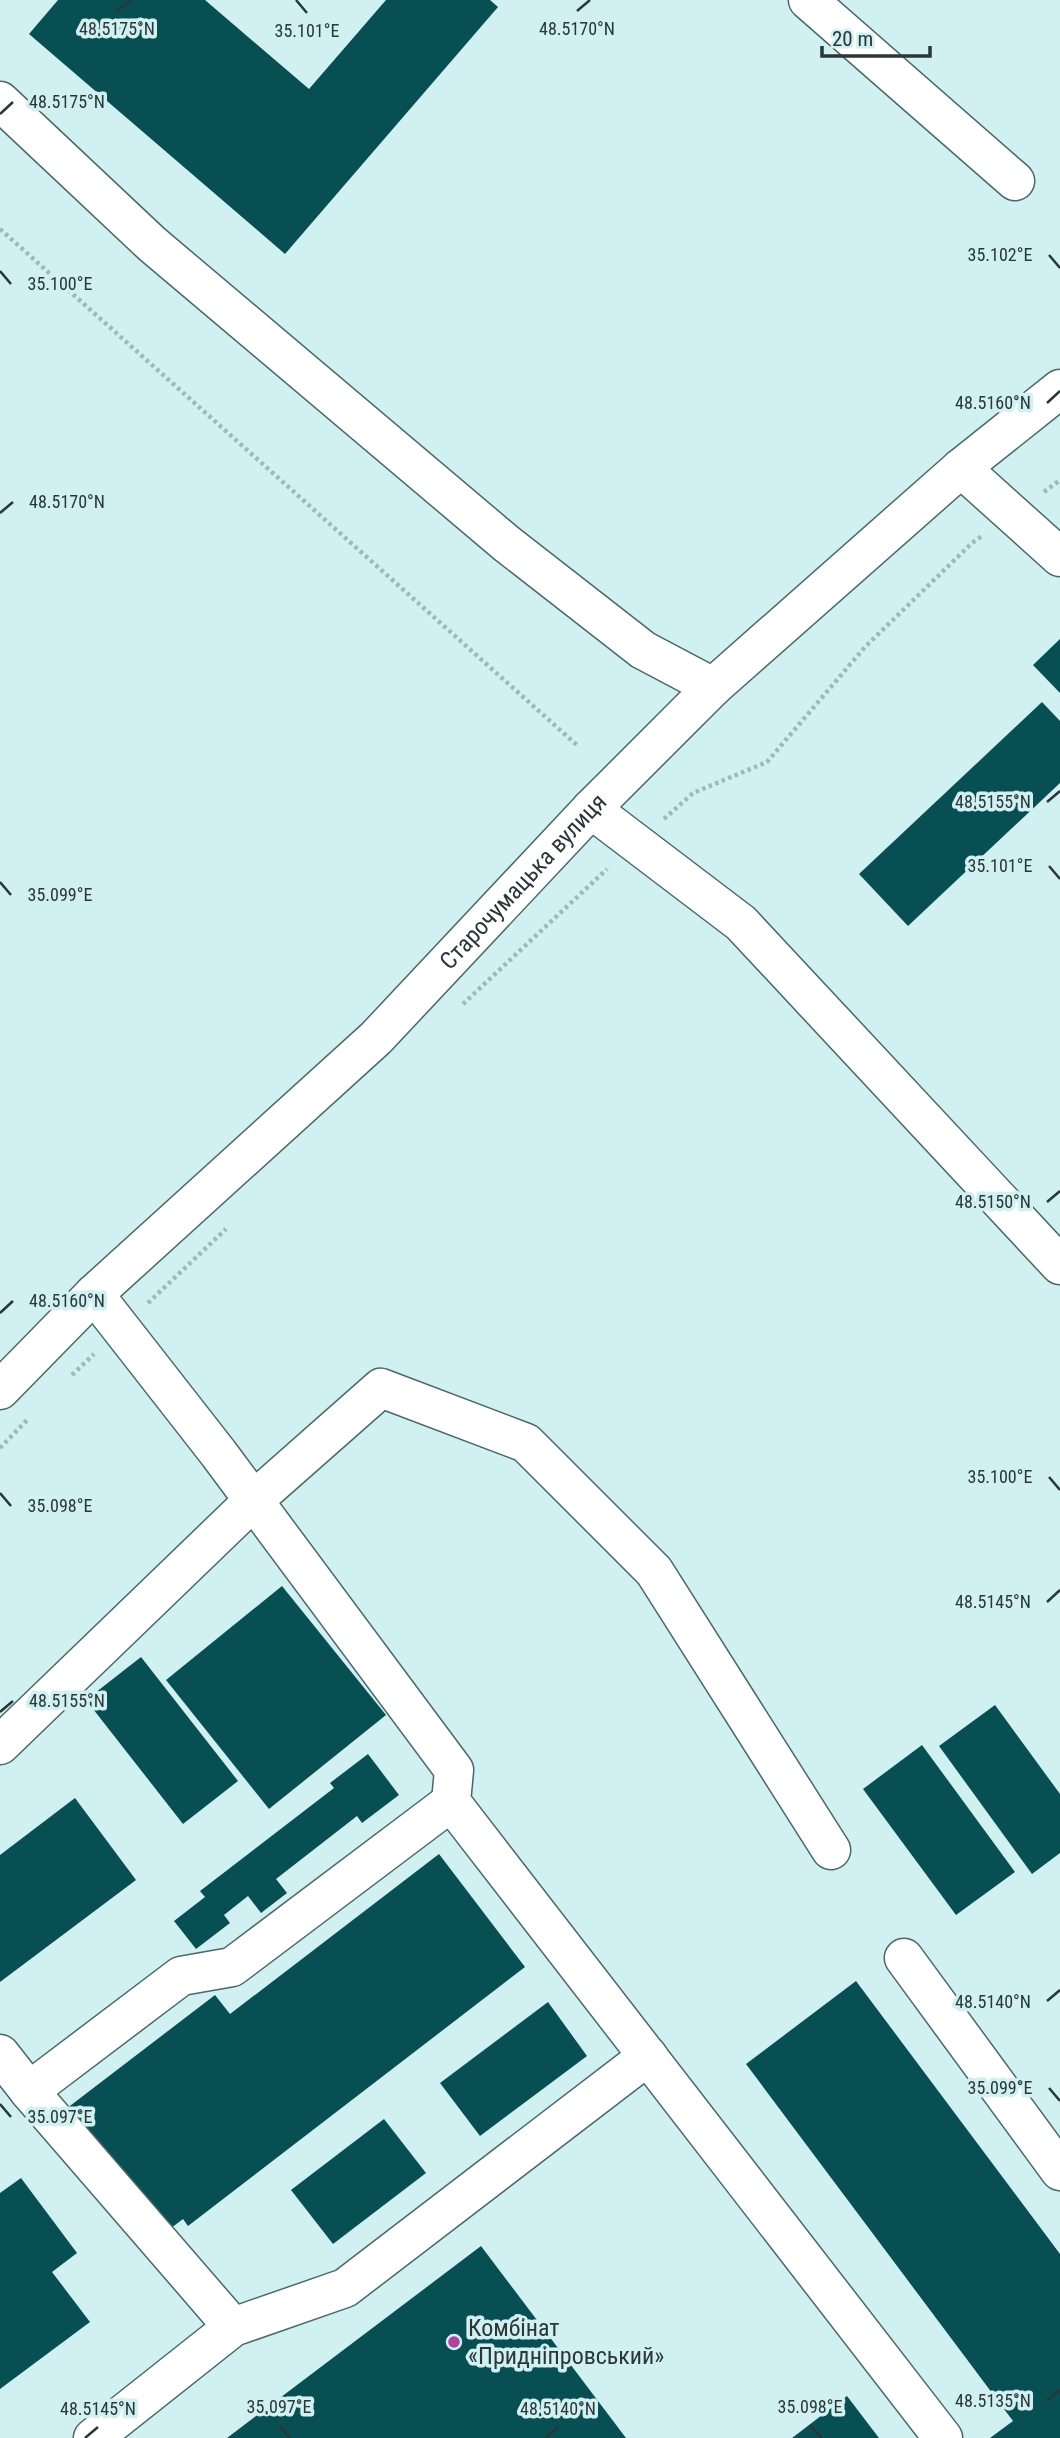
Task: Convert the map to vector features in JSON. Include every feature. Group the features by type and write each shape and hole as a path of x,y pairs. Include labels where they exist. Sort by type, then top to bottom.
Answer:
{"street":[{"path":"808,0 1016,180"},
{"path":"0,102 152,244 508,544 643,650 713,687"},
{"name":"Старочумацька вулиця","path":"0,1390 94,1294 376,1038 591,809 713,687 961,468 1060,390"},
{"path":"961,468 1060,557"},
{"path":"591,809 741,923 1060,1265"},
{"path":"94,1294 254,1500 454,1770 451,1801 943,2438"},
{"path":"0,1745 254,1500 381,1388 526,1443 654,1571 831,1850"},
{"path":"29,2091 181,1976 232,1967 451,1801"},
{"path":"904,1958 1060,2171"},
{"path":"0,2053 29,2091 233,2328"},
{"path":"93,2438 233,2328 345,2288 648,2056"}],"path":[{"path":"0,229 578,746"},
{"path":"597,878 693,793 767,762 865,647 972,543 1060,480"}],"building":[{"path":"58,0 205,0 309,89 386,0 490,0 498,7 285,254 29,34"},
{"path":"1060,639 1060,693 1033,665"},
{"path":"1042,702 1060,721 1060,783 908,926 859,874"},
{"path":"282,1586 386,1715 269,1809 166,1680"},
{"path":"141,1657 238,1781 183,1824 86,1700"},
{"path":"995,1705 1060,1794 1060,1853 1032,1874 939,1746"},
{"path":"922,1745 1015,1872 956,1915 863,1789"},
{"path":"368,1754 399,1795 362,1823 357,1816 276,1879 287,1893 261,1913 248,1896 224,1915 230,1923 196,1949 174,1921 205,1897 200,1891 334,1788 330,1783"},
{"path":"75,1798 136,1880 0,1982 0,1855"},
{"path":"439,1854 525,1967 188,2226 183,2219 158,2238 62,2112 215,1995 230,2014"},
{"path":"856,1981 1060,2254 1060,2438 990,2438 1013,2421 746,2064"},
{"path":"548,2002 587,2056 480,2136 440,2083"},
{"path":"384,2119 426,2173 333,2244 291,2190"},
{"path":"21,2178 77,2253 52,2272 90,2322 0,2389 0,2193"},
{"name":"Комбінат «Придніпровський»","path":"481,2246 626,2438 227,2438"},
{"path":"847,2396 879,2438 792,2438"}],"place":[{"name":"Комбінат «Придніпровський»","path":"454,2342"}]}
